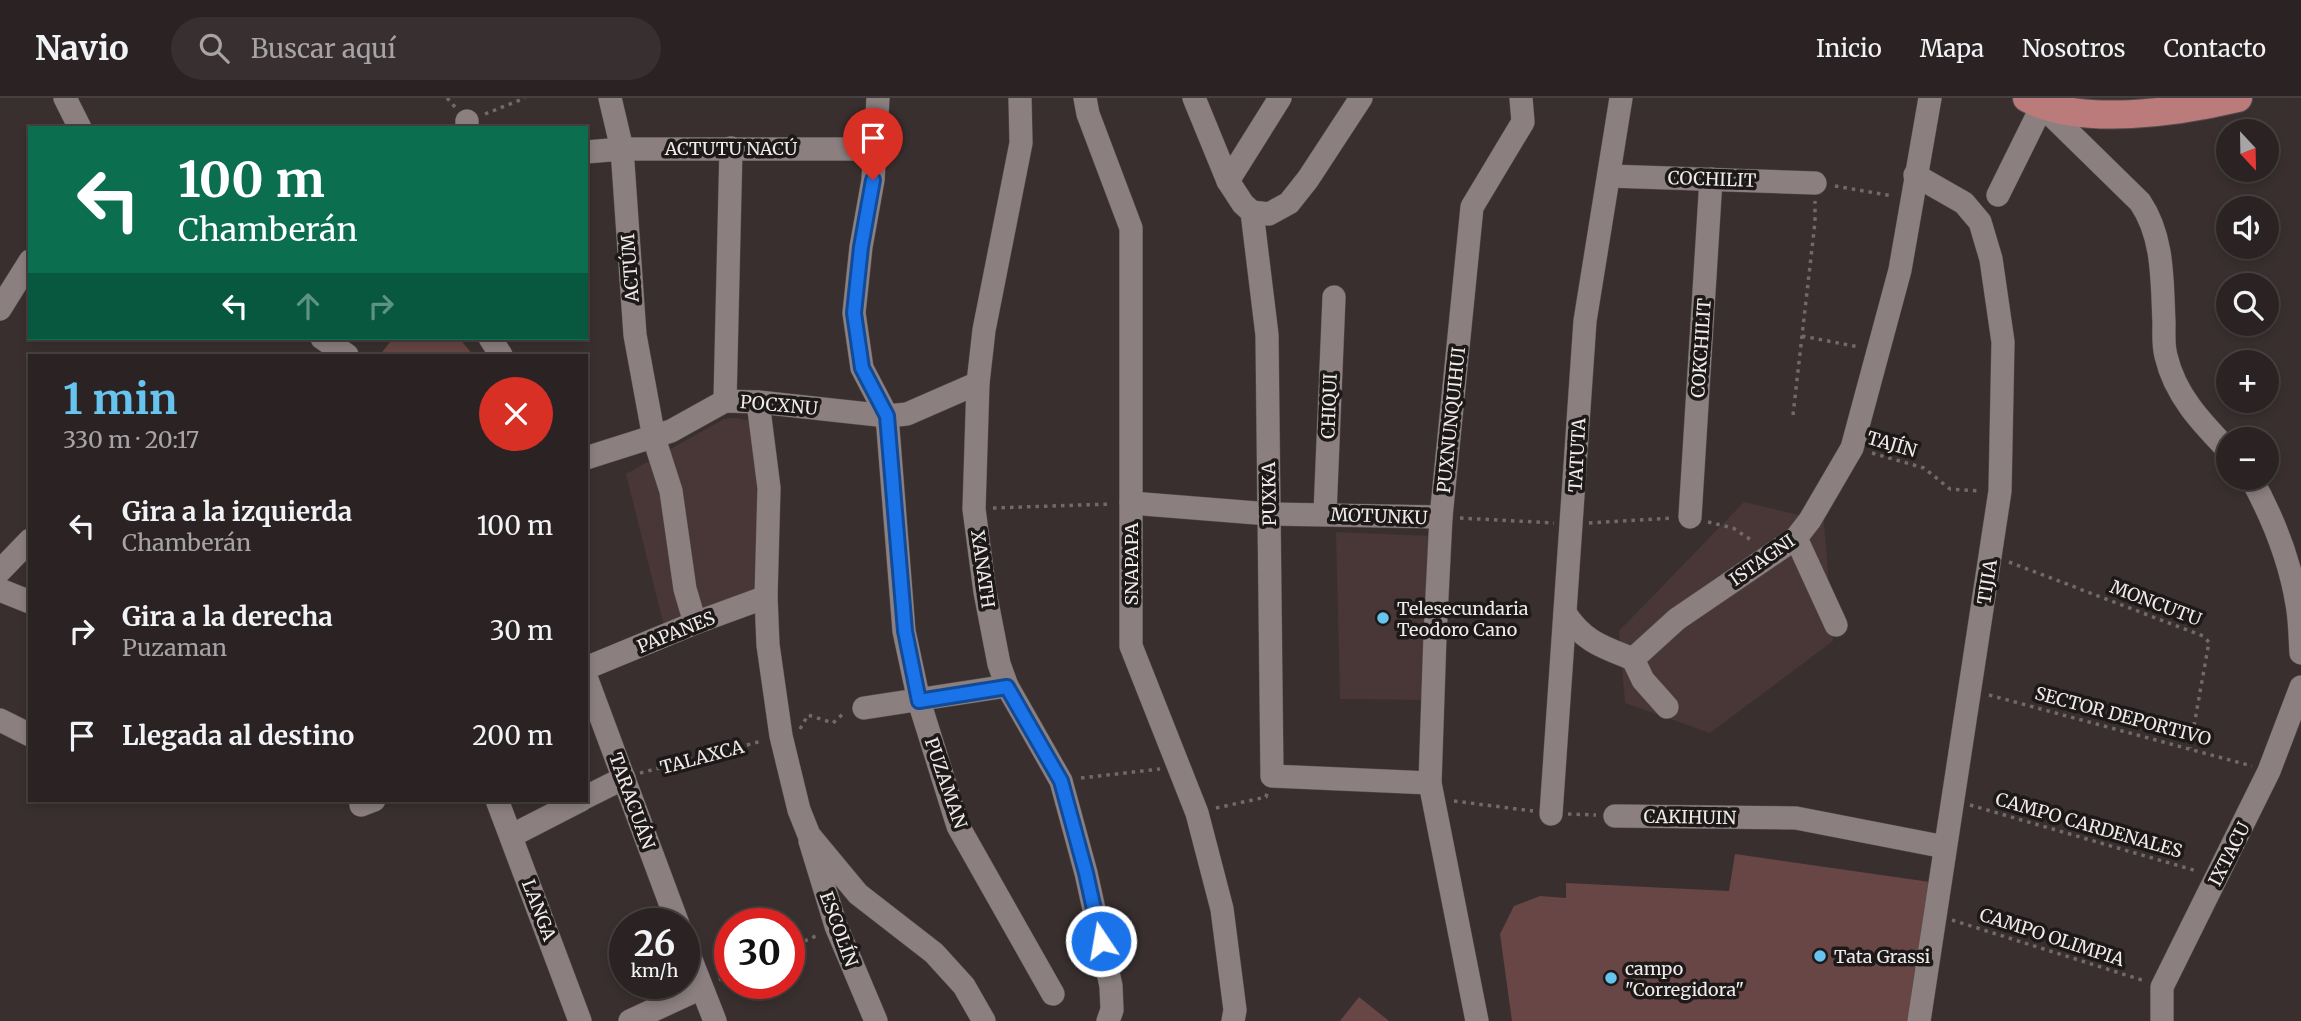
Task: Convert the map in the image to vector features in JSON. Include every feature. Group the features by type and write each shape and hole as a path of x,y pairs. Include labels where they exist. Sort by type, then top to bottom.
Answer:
{"main road":[{"path":"2034,102 2093,113 2156,113 2238,98"}],"street":[{"path":"65,98 79,126"},
{"name":"ACTÚM","path":"610,98 622,149 635,335 654,438"},
{"name":"PUZAMAN","path":"878,98 873,180 861,247 854,313 862,368 887,416 905,631 919,701 958,826 1053,994"},
{"name":"XANATH","path":"1020,98 1021,143 984,330 978,383 974,509 985,592 999,664 1007,687 1061,781 1086,873 1111,986 1112,1010 1108,1021"},
{"name":"SNAPAPA","path":"1085,98 1088,114 1131,228 1131,646 1180,766 1196,813 1222,909 1235,1010 1233,1021"},
{"path":"1194,98 1228,181 1243,204 1252,212 1269,214 1289,203 1361,98"},
{"path":"1228,181 1280,98"},
{"name":"PUXNUNQUIHUI","path":"1477,1021 1431,791 1441,517 1472,207 1523,122 1521,98"},
{"name":"TATUTA","path":"1551,814 1585,321 1621,98"},
{"name":"ISTAGNI","path":"1633,659 1677,619 1796,538 1810,520 1852,448 1900,270 1930,98"},
{"path":"1998,195 2034,102 2140,202 2151,219 2158,244 2165,354 2173,379 2187,405 2216,437"},
{"path":"725,401 731,148"},
{"name":"ACTUTU NACÚ","path":"588,152 622,149 875,149"},
{"name":"TIJIA","path":"1915,175 1964,203 1980,222 1991,259 2003,342 2000,491 1919,1021"},
{"name":"COCHILIT","path":"1609,176 1815,183"},
{"name":"COKCHILIT","path":"1690,517 1711,180"},
{"name":"PUXKA","path":"1252,212 1268,335 1272,776"},
{"path":"0,309 28,264"},
{"name":"CHIQUI","path":"1325,514 1334,297"},
{"path":"325,340 346,354"},
{"name":"POCXNU","path":"588,457 654,438 725,401 887,416 907,414 978,383"},
{"path":"758,402 769,488 766,597 768,645 779,729 799,810 809,835 858,894 934,953 964,986 984,1021"},
{"path":"654,438 671,491 685,589 695,623"},
{"path":"2258,490 2286,557 2299,604 2301,653"},
{"name":"MOTUNKU","path":"1131,503 1269,513 1441,517"},
{"path":"1796,538 1836,625"},
{"path":"0,571 28,542"},
{"path":"0,590 28,602"},
{"name":"PAPANES","path":"588,667 766,597"},
{"path":"1565,613 1575,628 1590,641 1633,659 1643,680 1667,707"},
{"name":"TARACUÁN","path":"588,682 672,908"},
{"path":"864,708 1007,687"},
{"name":"IXTACU","path":"2162,1021 2162,987 2269,771 2301,687"},
{"path":"0,720 28,734"},
{"path":"1272,776 1431,791"},
{"path":"588,796 624,778"},
{"name":"LANGA","path":"498,802 580,1021"},
{"path":"511,836 577,802"},
{"name":"CAKIHUIN","path":"1615,816 1796,818 1945,847"},
{"name":"ESCOLÍN","path":"809,835 836,926 876,1021"},
{"path":"630,1021 701,988 715,1021"}],"path":[{"path":"467,124 525,98"},
{"path":"1793,415 1815,222 1815,183 1911,199"},
{"path":"1802,335 1878,351"},
{"name":"TAJÍN","path":"1852,448 1924,468 1950,489 2000,491"},
{"path":"974,509 1131,503"},
{"name":"MOTUNKU","path":"1441,517 1573,524 1690,517 1733,528 1774,555"},
{"name":"MONCUTU","path":"1991,555 2203,636 2209,642 2190,748"},
{"name":"SECTOR DEPORTIVO","path":"1970,690 2269,771"},
{"name":"TALAXCA","path":"624,778 779,729 799,731 808,715 833,723 842,713 864,708"},
{"path":"1061,781 1180,766"},
{"path":"1196,813 1266,797 1272,776"},
{"path":"1431,791 1551,814 1615,816"},
{"name":"CAMPO CARDENALES","path":"1954,801 2217,877"},
{"name":"CAMPO OLIMPIA","path":"1934,914 2162,987"},
{"path":"805,941 836,926"}],"shaded area":[{"path":"391,340 461,340 472,354 381,354"},
{"path":"724,419 748,420 756,431 764,457 760,596 665,630 626,474"},
{"path":"1744,502 1824,521 1833,641 1710,733 1625,703 1619,631"},
{"name":"Telesecundaria Teodoro Cano","path":"1336,532 1431,536 1426,700 1340,699"},
{"path":"1735,854 1930,882 1910,1021 1512,1021 1500,934 1514,906 1540,896 1566,898 1566,883 1729,891"},
{"path":"1359,997 1389,1021 1340,1021"}],"place":[{"name":"Telesecundaria Teodoro Cano","path":"1383,618"},
{"name":"Tata Grassi","path":"1820,956"},
{"name":"campo \"Corregidora\"","path":"1611,978"}],"route":[{"path":"873,180 861,247 854,313 862,368 887,416 905,631 919,701 1007,687 1061,781 1101,941"}]}
